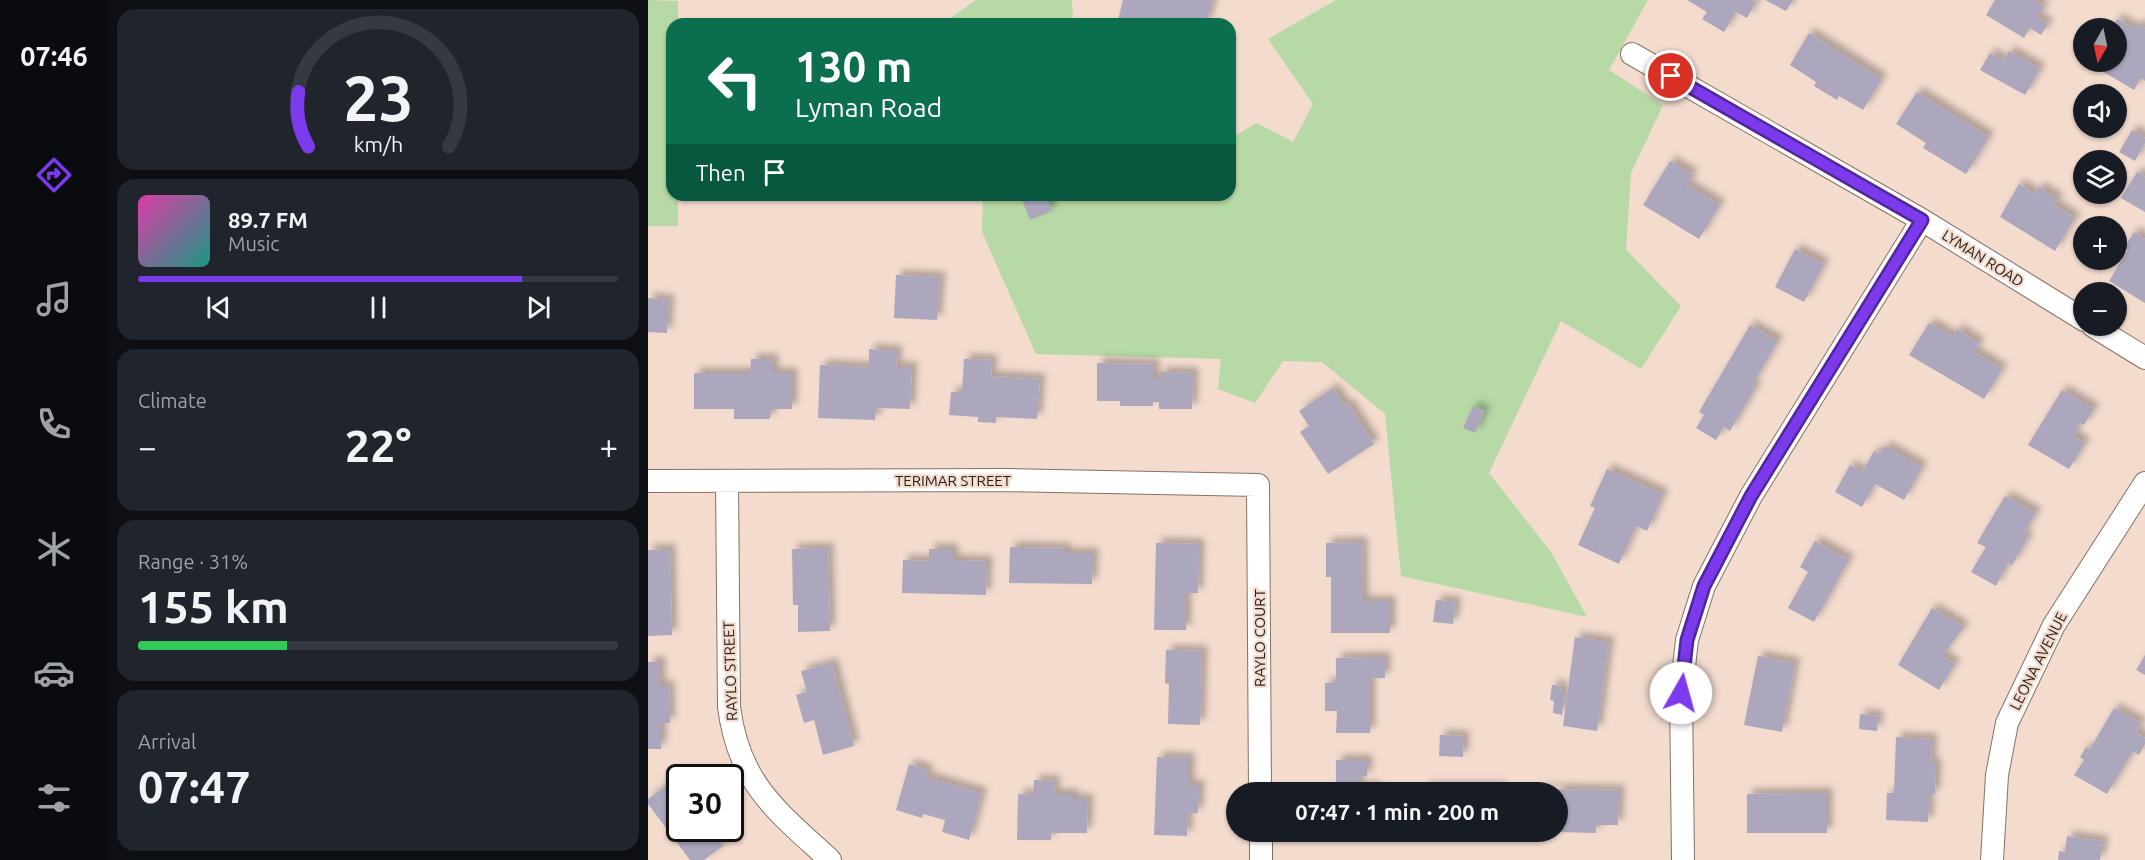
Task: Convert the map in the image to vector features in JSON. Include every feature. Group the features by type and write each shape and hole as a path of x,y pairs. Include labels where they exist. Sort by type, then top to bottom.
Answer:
{"street":[{"name":"LYMAN ROAD","path":"1632,54 1922,220 2073,313"},
{"path":"1683,860 1681,693 1687,640 1704,586 1751,496 1922,220"},
{"path":"2110,336 2145,357"},
{"name":"TERIMAR STREET","path":"648,481 1008,480 1258,484"},
{"name":"RAYLO STREET","path":"727,482 729,706 735,741 745,769 764,796 830,860"},
{"name":"LEONA AVENUE","path":"1992,860 1996,775 2007,723 2054,625 2145,483"},
{"name":"RAYLO COURT","path":"1258,484 1260,782"},
{"path":"1261,842 1261,860"}],"green space":[{"path":"648,0 678,1 678,18 666,18 666,201 678,201 678,226 648,226"},
{"path":"976,0 1072,0 1073,18 950,18"},
{"path":"1336,0 1648,0 1609,70 1663,105 1631,173 1626,250 1681,306 1641,369 1561,321 1489,473 1551,552 1587,617 1401,576 1385,414 1322,362 1283,361 1255,403 1218,389 1221,359 1036,354 982,232 983,201 1236,201 1236,135 1257,123 1293,142 1313,104 1268,39"}],"building":[{"path":"1123,0 1213,0 1208,18 1118,18"},
{"path":"1687,0 1752,0 1756,2 1747,18 1736,12 1724,32 1702,19 1707,12"},
{"path":"1765,0 1793,0 1786,11"},
{"path":"1995,0 2034,0 2044,6 2037,18 2048,24 2041,35 2030,28 2024,38 1986,15"},
{"path":"2139,24 2145,28 2145,81 2141,78 2134,90 2104,72 2127,72 2127,25 2135,29"},
{"path":"1809,33 1882,79 1863,110 1839,96 1837,100 1814,86 1816,82 1790,65"},
{"path":"2009,51 2040,69 2025,95 1980,70 1990,53 2003,61"},
{"path":"1917,92 1989,137 1966,174 1923,148 1926,143 1896,124"},
{"path":"2132,130 2145,138 2145,143 2135,161 2127,156 2127,150 2120,150"},
{"path":"1670,161 1693,175 1687,185 1720,205 1699,239 1643,205"},
{"path":"2137,172 2145,177 2145,212 2127,202 2127,188"},
{"path":"2019,184 2034,194 2039,187 2058,199 2054,205 2073,217 2073,221 2055,251 2000,217"},
{"path":"1022,201 1048,201 1052,211 1030,220"},
{"path":"2134,232 2145,239 2145,303 2127,292 2127,282 2109,281 2116,270 2127,270 2127,243"},
{"path":"1795,249 1824,264 1804,302 1775,287"},
{"path":"896,275 940,277 937,320 894,318"},
{"path":"648,298 669,300 667,333 648,332"},
{"path":"1929,323 1953,337 1957,329 1979,343 1974,352 2002,369 1984,399 1909,355"},
{"path":"1750,325 1778,341 1752,385 1756,387 1730,431 1724,427 1716,440 1696,428 1704,415 1699,412"},
{"path":"869,349 897,351 896,367 912,367 910,409 876,408 875,420 818,418 820,365 869,367"},
{"path":"751,359 773,359 773,373 792,373 792,409 771,409 770,419 734,419 734,409 694,409 694,373 750,373"},
{"path":"964,359 992,360 991,376 1040,379 1037,419 996,417 996,423 978,422 978,417 949,415 951,392 962,392"},
{"path":"1097,363 1154,364 1154,378 1161,378 1161,372 1193,373 1192,409 1159,409 1159,402 1153,402 1153,406 1120,406 1120,401 1097,401"},
{"path":"1333,388 1345,406 1348,403 1374,444 1328,474 1300,432 1309,426 1299,411"},
{"path":"2062,390 2094,409 2084,425 2080,423 2073,436 2085,443 2069,469 2028,445"},
{"path":"1473,406 1485,411 1475,433 1463,428"},
{"path":"1885,446 1922,467 1904,500 1875,484 1862,507 1835,492 1850,465 1862,472 1874,451 1880,454"},
{"path":"1607,469 1663,494 1647,531 1636,526 1619,564 1578,545 1595,508 1590,506"},
{"path":"2005,496 2036,513 2023,535 2028,538 2012,565 2008,563 1996,586 1971,572 1986,547 1977,543"},
{"path":"1815,541 1849,560 1814,622 1788,608 1808,572 1800,567"},
{"path":"1362,542 1363,601 1390,601 1390,633 1331,633 1331,577 1326,577 1326,543"},
{"path":"1156,543 1199,544 1198,593 1186,593 1186,630 1154,630"},
{"path":"1010,547 1065,548 1065,553 1093,553 1092,584 1009,583"},
{"path":"828,548 830,631 798,632 798,605 793,605 792,549"},
{"path":"670,549 672,635 648,636 648,550"},
{"path":"929,549 953,549 953,560 987,561 986,595 902,593 903,560 929,561"},
{"path":"1436,600 1456,602 1453,624 1433,622"},
{"path":"1932,608 1964,627 1942,656 1955,664 1939,690 1898,665"},
{"path":"1575,637 1609,642 1597,731 1563,726"},
{"path":"1166,650 1202,651 1200,725 1168,724 1169,684 1165,683"},
{"path":"2145,655 2145,675 2136,670"},
{"path":"1758,656 1795,663 1782,732 1744,725"},
{"path":"1385,657 1385,678 1370,678 1370,733 1336,733 1337,711 1325,711 1325,683 1336,683 1336,658"},
{"path":"648,662 660,662 660,686 669,686 670,723 661,723 661,749 648,749"},
{"path":"832,663 854,746 823,755 814,720 804,723 796,695 807,692 801,671"},
{"path":"1552,685 1562,686 1561,693 1565,693 1562,715 1553,713 1554,701 1550,700"},
{"path":"2114,708 2141,723 2136,732 2145,738 2145,744 2139,755 2133,751 2107,794 2074,775 2084,760 2080,757 2086,747 2090,749"},
{"path":"1860,714 1878,716 1877,731 1859,729"},
{"path":"1440,735 1464,736 1463,757 1439,756"},
{"path":"1896,737 1932,739 1931,764 1936,764 1935,794 1929,794 1928,822 1886,820 1887,793 1894,793"},
{"path":"1157,757 1189,758 1189,785 1199,785 1198,813 1188,813 1187,836 1154,835"},
{"path":"1336,760 1367,760 1367,776 1359,776 1359,782 1336,782"},
{"path":"909,764 928,770 926,777 982,793 969,840 942,832 945,820 923,814 922,818 896,810"},
{"path":"1034,780 1055,781 1054,794 1073,794 1073,799 1088,799 1087,833 1051,833 1051,840 1017,840 1018,794 1033,795"},
{"path":"666,786 666,828 648,804 648,799"},
{"path":"1568,789 1619,790 1618,825 1596,825 1596,833 1568,832"},
{"path":"1827,793 1827,833 1747,833 1747,794"},
{"path":"2067,836 2103,841 2100,860 2058,860 2059,851 2065,852"},
{"path":"676,842 720,842 723,846 704,860 690,860"}],"route":[{"path":"1671,76 1922,220 1751,496 1704,586 1687,640 1681,693"}]}
